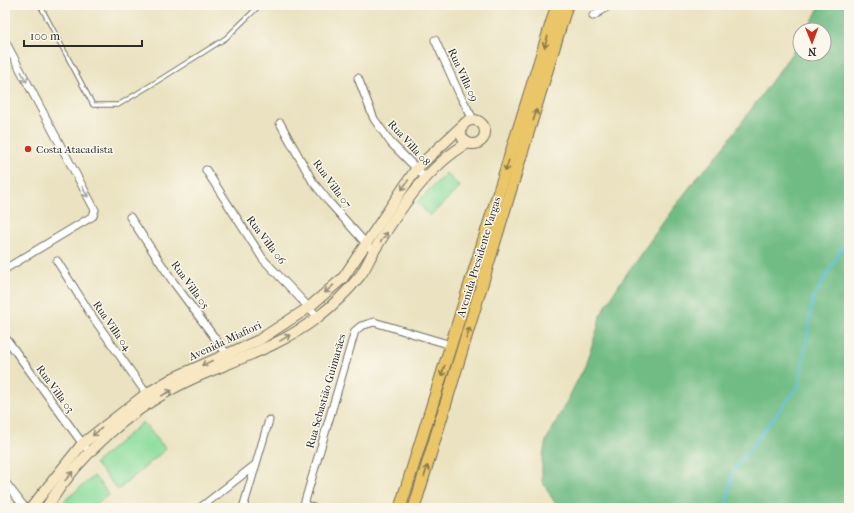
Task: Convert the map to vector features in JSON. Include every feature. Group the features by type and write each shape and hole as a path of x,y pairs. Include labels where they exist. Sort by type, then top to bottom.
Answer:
{"main road":[{"name":"Avenida Presidente Vargas","path":"400,508 557,5"},
{"name":"Avenida Presidente Vargas","path":"414,508 567,5"},
{"path":"492,215 503,218"}],"street":[{"path":"593,16 610,5"},
{"name":"Rua Villa 09","path":"435,40 460,95 473,119"},
{"path":"5,41 95,210 93,216 5,269"},
{"name":"Rua Villa 08","path":"358,78 374,119 391,143 426,178"},
{"path":"473,119 482,123 485,132 481,140 472,144 468,143 461,136 461,127 468,120 473,119"},
{"name":"Rua Villa 07","path":"280,123 314,182 329,202 370,248"},
{"name":"Avenida Miafiori","path":"46,508 58,490 90,452 149,397 234,363 284,339 318,317 360,277 370,248 374,230 416,169 461,127"},
{"name":"Avenida Miafiori","path":"31,508 82,444 175,377 259,340 308,308 343,278 370,248 426,178 453,151 468,143"},
{"name":"Rua Villa 06","path":"206,170 263,258 318,317"},
{"name":"Rua Villa 05","path":"130,217 174,283 234,363"},
{"name":"Rua Villa 04","path":"57,261 92,316 149,397"},
{"name":"Rua Sebastião Guimarães","path":"303,506 355,331 361,326 374,322 451,345"},
{"name":"Rua Villa 03","path":"5,337 82,444 90,452"},
{"path":"243,508 269,420"},
{"path":"200,508 256,465"},
{"path":"5,482 25,508"},
{"path":"303,506 314,508"}],"lane":[{"path":"40,5 93,105 118,105 226,38 260,5"}],"green space":[{"path":"820,5 849,5 849,508 558,508 542,481 542,460 546,441 585,366 598,327 600,316 620,283 670,213 699,175 713,162 792,53 792,62 832,62 832,22 812,22"},
{"path":"446,173 460,187 430,216 417,202"},
{"path":"143,422 166,449 118,490 95,463"},
{"path":"94,476 109,494 92,508 69,508 63,502"}],"waterway":[{"path":"726,508 733,471 799,385 813,298 849,236"}],"place":[{"name":"Costa Atacadista","path":"28,149"}]}
